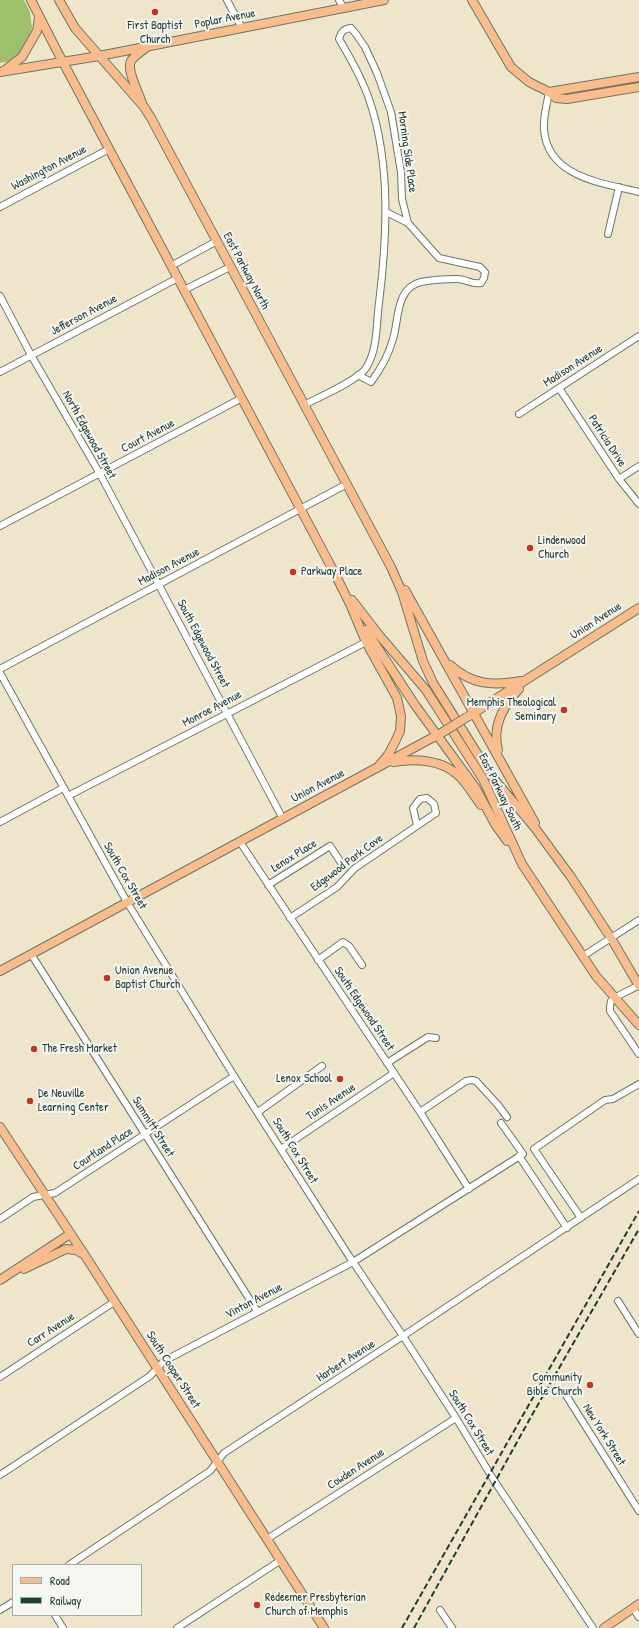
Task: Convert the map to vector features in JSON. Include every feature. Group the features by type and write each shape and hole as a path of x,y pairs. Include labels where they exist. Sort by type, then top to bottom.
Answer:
{"main road":[{"path":"31,0 301,509 350,604 366,642 397,698 401,716 400,731 388,755 377,768"},
{"name":"East Parkway North","path":"59,0 74,28 144,107 392,567"},
{"name":"Poplar Avenue","path":"1,72 99,56 242,28 341,4 384,0"},
{"path":"472,0 511,67 529,82 549,92 556,98 567,99 639,87"},
{"path":"1,72 22,58 37,31 39,22 38,14"},
{"path":"144,107 130,73 129,66 131,60 148,46"},
{"path":"549,92 639,77"},
{"path":"392,567 446,662 470,715 500,759 548,846"},
{"name":"East Parkway South","path":"392,567 402,592 427,673 490,774 571,877 612,938 639,985"},
{"name":"East Parkway South","path":"334,572 356,605 379,635 426,690 483,779 522,864 596,976 639,1025"},
{"path":"350,604 390,670 440,734 475,787 495,824"},
{"name":"Union Avenue","path":"0,971 440,734 526,681 639,608"},
{"path":"446,662 459,673 472,680 489,684 526,681"},
{"path":"500,759 496,744 496,728 511,697 526,681"},
{"path":"386,763 406,760 432,762 448,768 459,776 495,824 522,864"},
{"name":"South Cooper Street","path":"0,1127 84,1254 324,1628"},
{"path":"0,1280 70,1234"},
{"path":"18,1268 24,1270 66,1249 76,1250 84,1254"},
{"path":"604,1628 636,1606"}],"street":[{"path":"227,0 242,28"},
{"name":"Morning Side Place","path":"304,405 352,380 366,369 375,345 385,251 386,212 384,179 378,131 370,101 351,59 339,39 341,33 345,29 351,28 365,47 377,73 391,112 401,172 402,200 408,223"},
{"path":"549,92 544,128 547,146 555,160 574,173 639,192"},
{"name":"Washington Avenue","path":"0,207 109,149"},
{"path":"608,234 619,187"},
{"name":"Morning Side Place","path":"358,375 371,382 378,373 393,339 398,307 401,299 411,288 420,282 458,279 475,284 480,283 484,278 485,272 480,267 439,258 408,223 386,212"},
{"path":"171,266 217,241"},
{"path":"184,290 230,267"},
{"name":"Jefferson Avenue","path":"0,372 178,278"},
{"name":"North Edgewood Street","path":"0,296 31,355 100,474 158,585"},
{"name":"Madison Avenue","path":"519,414 639,336"},
{"name":"Patricia Drive","path":"559,388 619,479 639,504"},
{"name":"Court Avenue","path":"0,526 242,398"},
{"path":"619,479 639,466"},
{"name":"Madison Avenue","path":"0,669 347,484"},
{"name":"South Edgewood Street","path":"158,585 283,819"},
{"name":"Monroe Avenue","path":"68,796 366,642"},
{"name":"South Cox Street","path":"0,673 127,902 234,1076 353,1262 456,1418 495,1482 593,1628"},
{"path":"0,822 63,788"},
{"name":"Edgewood Park Cove","path":"290,918 337,887 355,868 436,813 434,804 427,798 420,799 413,808 417,825"},
{"name":"South Edgewood Street","path":"240,842 420,1112 469,1189"},
{"name":"Lenox Place","path":"268,885 330,846 344,867"},
{"path":"583,956 639,920"},
{"path":"318,960 343,942 349,946 362,965"},
{"name":"Summitt Street","path":"31,954 257,1311"},
{"path":"639,985 614,998 610,1002 610,1011 639,1054"},
{"path":"387,1063 428,1037 436,1038"},
{"path":"258,1112 322,1066"},
{"name":"Tunis Avenue","path":"281,1149 394,1073"},
{"name":"Courtland Place","path":"0,1219 33,1197 55,1192 234,1076"},
{"path":"420,1112 466,1082 472,1080 476,1081 507,1117"},
{"path":"581,1218 534,1150 605,1100 613,1098 639,1084"},
{"path":"501,1123 566,1228"},
{"name":"Vinton Avenue","path":"0,1475 150,1376 164,1361 353,1262 521,1155"},
{"name":"Harbert Avenue","path":"70,1564 210,1471 224,1454 639,1179"},
{"path":"618,1301 639,1334"},
{"name":"Carr Avenue","path":"0,1377 114,1302"},
{"name":"New York Street","path":"564,1392 639,1511"},
{"name":"Cowden Avenue","path":"268,1539 456,1418"},
{"path":"177,1628 281,1560"},
{"path":"0,1610 12,1603"},
{"path":"636,1606 639,1617"},
{"path":"440,1610 452,1628"},
{"path":"56,1616 63,1628"}],"green space":[{"path":"0,0 24,0 30,12 32,28 29,38 21,53 11,61 0,63"}],"railway":[{"path":"402,1628 639,1211"},
{"path":"414,1628 532,1415 639,1229"}],"place":[{"name":"First Baptist Church","path":"155,12"},
{"name":"Lindenwood Church","path":"530,548"},
{"name":"Parkway Place","path":"293,572"},
{"name":"Memphis Theological Seminary","path":"564,710"},
{"name":"Union Avenue Baptist Church","path":"107,978"},
{"name":"The Fresh Market","path":"34,1049"},
{"name":"Lenox School","path":"340,1079"},
{"name":"De Neuville Learning Center","path":"30,1101"},
{"name":"Community Bible Church","path":"590,1385"},
{"name":"Redeemer Presbyterian Church of Memphis","path":"257,1605"}]}
